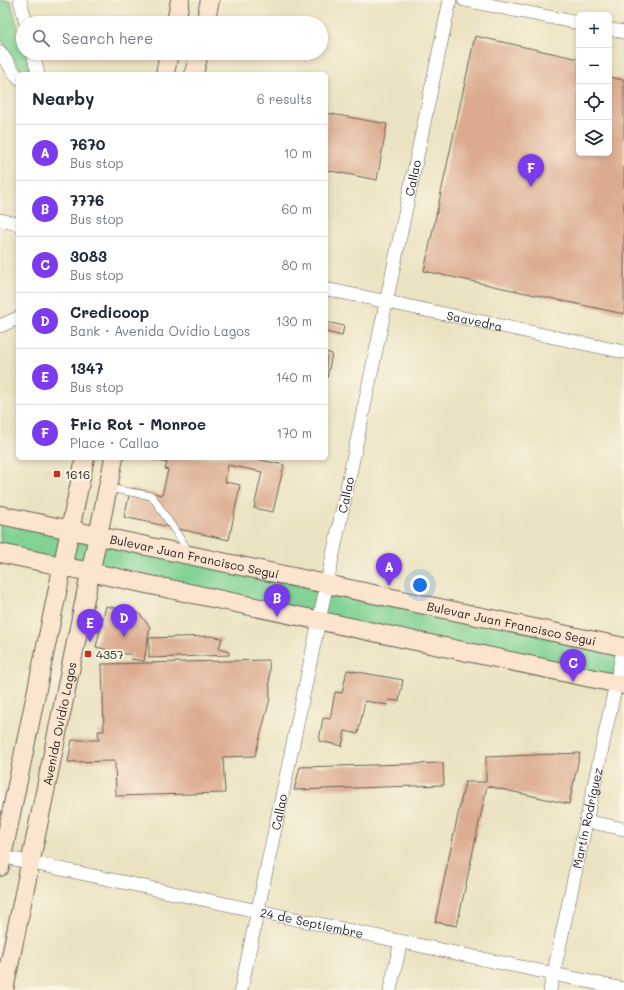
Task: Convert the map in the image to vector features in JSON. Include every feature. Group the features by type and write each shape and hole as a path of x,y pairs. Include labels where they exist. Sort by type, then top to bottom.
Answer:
{"main road":[{"path":"177,16 180,0"},
{"path":"207,16 210,0"},
{"path":"165,72 168,60"},
{"path":"194,72 197,60"},
{"path":"1,860 85,460"},
{"name":"Avenida Ovidio Lagos","path":"4,990 114,460"},
{"name":"Bulevar Juan Francisco Seguí","path":"0,515 624,646"},
{"path":"0,553 620,684"}],"street":[{"path":"20,0 24,16"},
{"name":"Callao","path":"241,990 450,0"},
{"path":"464,0 576,22"},
{"path":"612,30 624,32"},
{"path":"0,52 16,75"},
{"path":"35,60 38,72"},
{"path":"0,220 16,224"},
{"name":"Saavedra","path":"328,289 624,352"},
{"path":"0,326 16,319"},
{"name":"Martín Rodríguez","path":"550,990 586,821 620,684 624,646"},
{"path":"586,821 624,830"},
{"name":"24 de Septiembre","path":"1,860 31,862 624,989"},
{"path":"390,990 401,941"}],"lane":[{"path":"108,488 152,496 191,556"}],"green space":[{"path":"0,0 10,0 16,21 16,60 27,60 30,72 23,72 0,37"},
{"path":"0,515 624,647 624,685 0,553"}],"building":[{"path":"475,36 576,58 576,156 612,156 612,78 624,80 624,314 424,271"},
{"path":"328,113 387,124 377,180 328,170"},
{"path":"328,322 344,326 342,336 328,332"},
{"path":"328,353 332,354 328,373"},
{"path":"155,460 260,460 284,465 273,512 254,508 262,472 228,465 225,482 240,485 229,540 124,517 131,488 162,495 168,470 165,469 167,463"},
{"path":"106,606 139,613 150,627 144,661 131,659 132,654 125,654 96,647"},
{"path":"210,636 222,638 219,649 229,652 229,655 149,658 149,638"},
{"path":"269,660 270,699 255,756 223,757 225,793 116,796 115,761 68,762 72,740 99,740 98,731 104,731 102,664"},
{"path":"347,670 403,680 399,701 389,700 388,705 365,701 358,734 345,731 342,746 319,741 323,718 330,719 335,692 342,693"},
{"path":"580,753 569,804 487,786 457,926 435,922 465,782 486,782 486,757"},
{"path":"443,763 444,785 294,790 300,767"}],"place":[{"name":"Fric Rot - Monroe","path":"531,187"},
{"name":"1616","path":"57,474"},
{"name":"7670","path":"389,586"},
{"name":"7776","path":"277,617"},
{"name":"Credicoop","path":"124,637"},
{"name":"1347","path":"90,642"},
{"name":"4357","path":"88,654"},
{"name":"3083","path":"573,682"}]}
